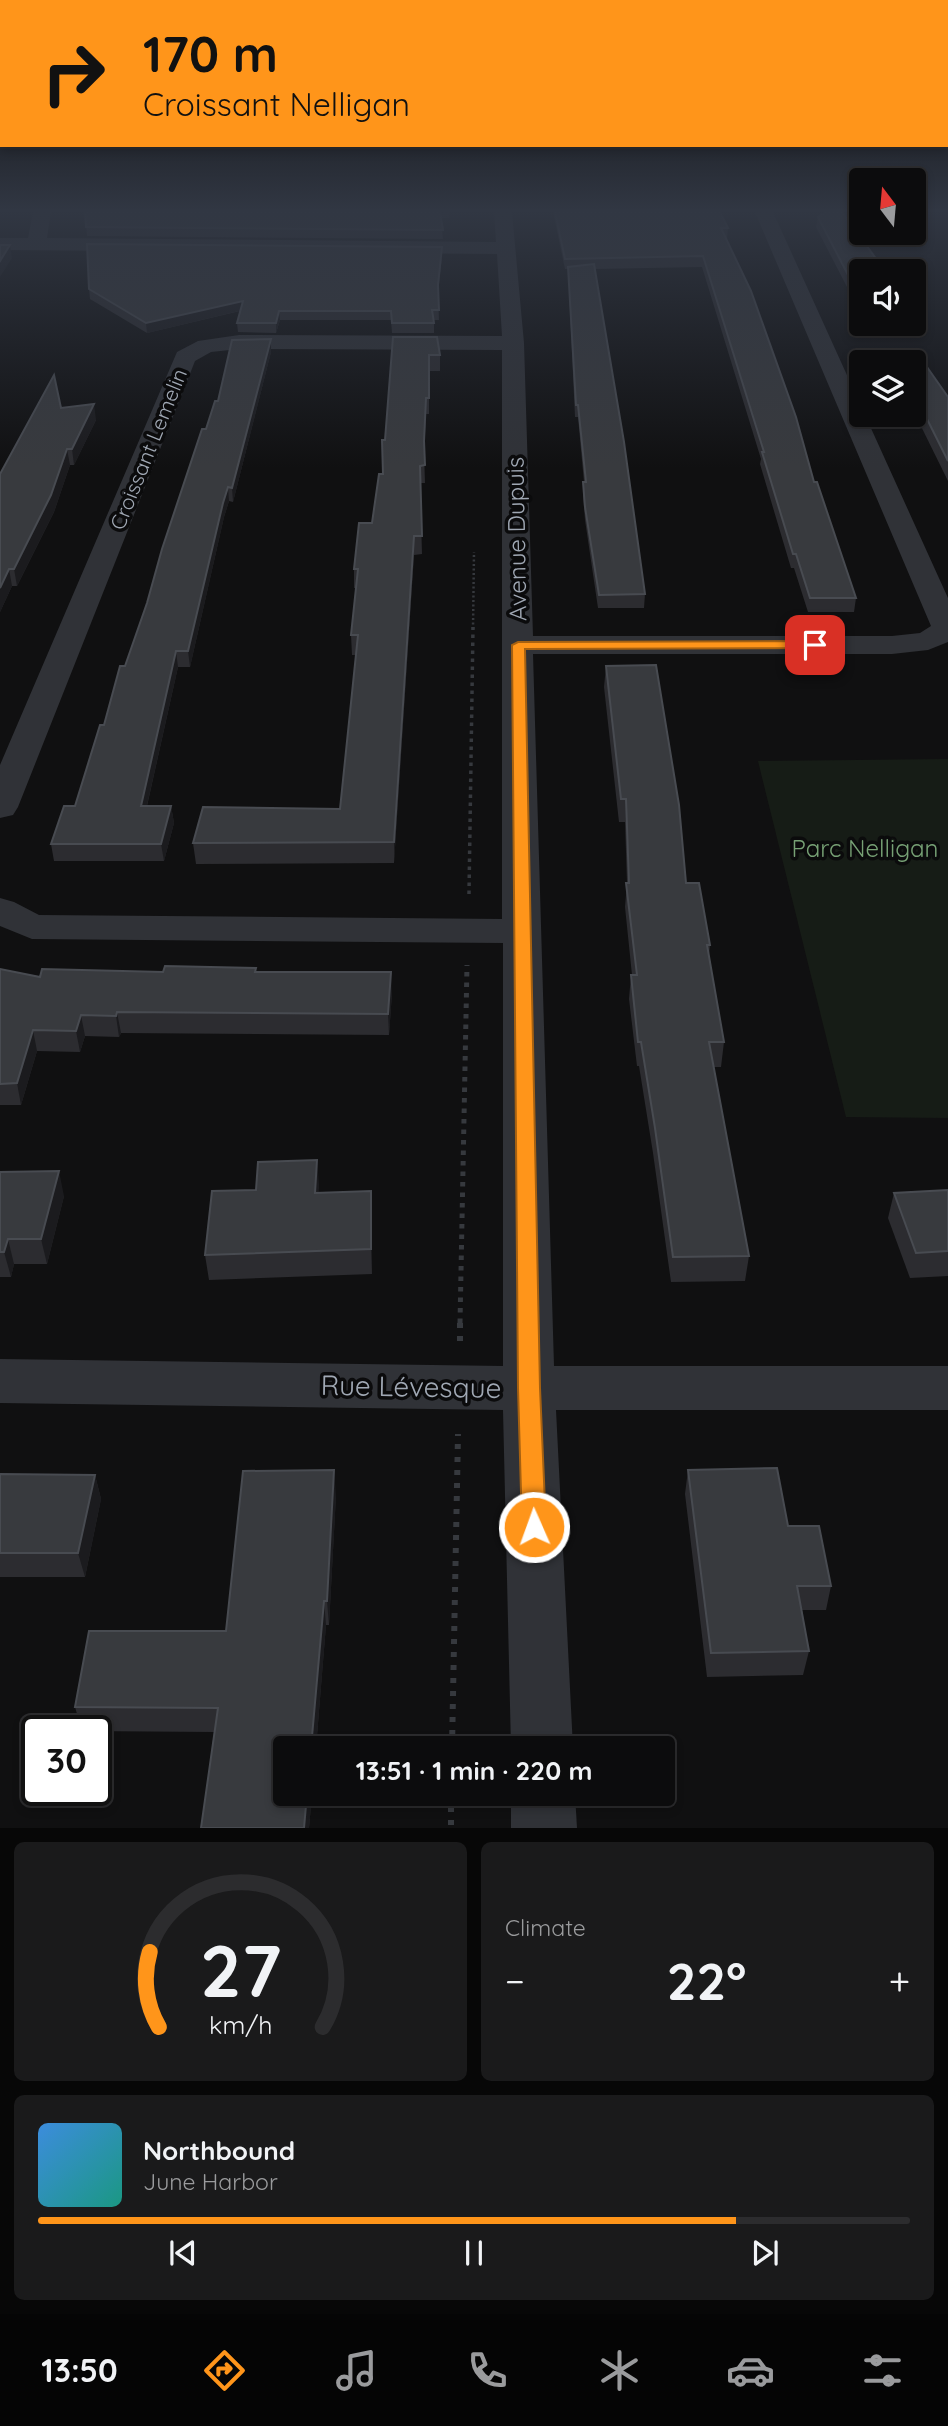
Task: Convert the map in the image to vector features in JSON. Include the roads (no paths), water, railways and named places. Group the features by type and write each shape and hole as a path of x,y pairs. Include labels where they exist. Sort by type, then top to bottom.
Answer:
{"street":[{"name":"Avenue Dupuis","path":"509,297 513,343 529,1388 542,1736"},
{"path":"518,645 892,645 928,641 947,629 801,297"},
{"name":"Croissant Lemelin","path":"0,807 185,357 206,346 239,342 513,343"},
{"path":"0,910 32,927 523,931"},
{"name":"Rue Lévesque","path":"0,1381 529,1388 948,1388"},
{"path":"543,1806 544,1828"}],"park label":[{"name":"Parc Nelligan","path":"865,848"}]}
